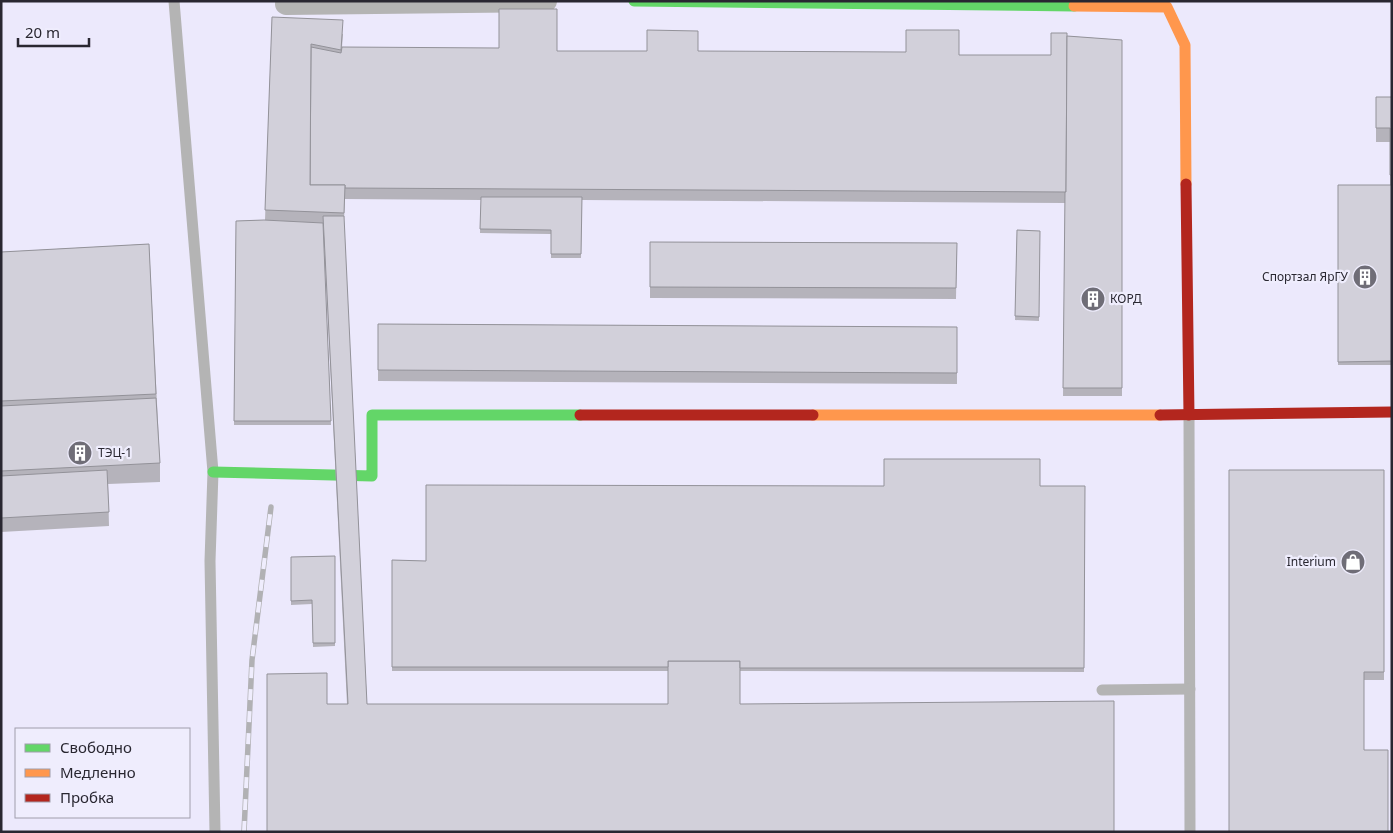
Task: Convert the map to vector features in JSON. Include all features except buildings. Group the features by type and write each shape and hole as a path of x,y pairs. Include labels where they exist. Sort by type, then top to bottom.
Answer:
{"street":[{"path":"286,4 546,1"},
{"path":"634,1 1167,7 1185,45 1188,415"},
{"path":"213,472 372,476 372,415 1188,415 1392,412"}],"lane":[{"path":"174,1 213,472 210,561 214,832"},
{"path":"1188,415 1190,832"},
{"path":"1102,690 1190,689"}],"shaded area":[{"path":"1,1 1392,1 1390,189 1338,190 1338,365 1392,365 1392,832 1,832"}],"railway":[{"path":"244,832 252,660 271,507"}],"traffic: fast":[{"path":"634,1 1074,6"},
{"path":"213,472 372,476 372,415 580,415"}],"traffic: slow":[{"path":"1074,6 1167,7 1185,45 1186,184"},
{"path":"813,415 1160,415"}],"traffic: jam":[{"path":"1186,184 1189,415"},
{"path":"1160,415 1392,412"},
{"path":"580,415 813,415"}],"place":[{"name":"Cпортзал ЯрГУ","path":"1365,277"},
{"name":"КОРД","path":"1093,299"},
{"name":"ТЭЦ-1","path":"80,453"},
{"name":"Interium","path":"1353,562"}]}
